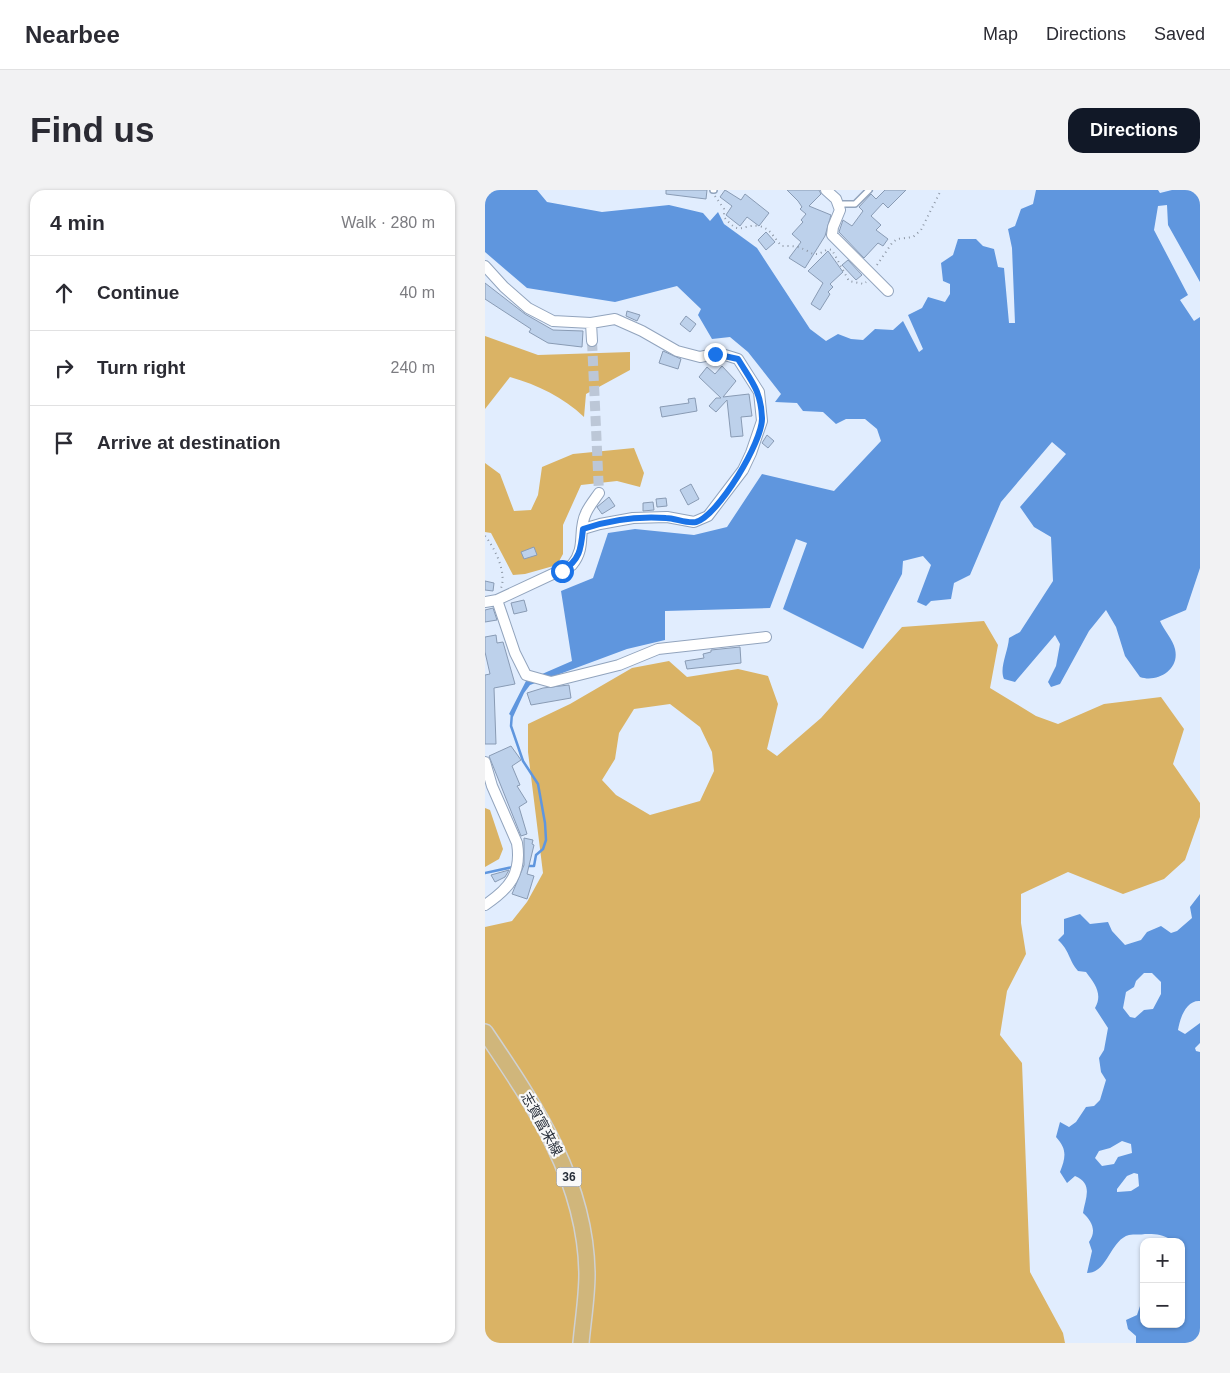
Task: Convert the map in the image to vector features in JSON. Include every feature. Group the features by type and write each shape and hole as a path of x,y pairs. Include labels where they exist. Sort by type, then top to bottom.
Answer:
{"main road":[{"name":"志賀富来線","path":"485,1032 556,1145 571,1181 584,1237 587,1275 581,1343"}],"street":[{"path":"826,190 835,199 840,210 832,235 888,291"},
{"path":"485,266 504,287 528,308 553,321 591,323 615,319 642,331 677,351 700,357 715,354 738,359 759,392 762,421 743,470 708,516 695,522 667,518 633,518 583,529"},
{"path":"591,323 592,341"},
{"path":"485,602 497,600 572,565 579,557 585,513 599,493"},
{"path":"497,600 515,654 526,675 538,680 551,682 619,665 658,649 766,637"},
{"path":"485,762 492,786 517,842 516,868 510,886 485,905"}],"lane":[{"path":"840,210 843,204 855,204 869,190"}],"path":[{"path":"713,190 715,199 724,209 724,217 732,226 739,229 758,226 774,234 782,246 799,247 809,254 818,255 828,249 832,250 849,280 864,284 873,274 892,243 897,239 913,237 921,230 941,190"},
{"path":"485,536 492,544 504,580 497,600"}],"shaded area":[{"path":"485,336 538,355 630,352 630,370 586,394 584,417 568,403 550,392 510,377 485,409"},
{"path":"634,448 644,473 640,487 617,481 581,485 563,525 563,554 557,565 525,574 513,575 491,533 485,532 485,463 500,474 514,511 531,510 538,495 542,467 573,454"},
{"path":"984,621 998,645 990,688 1036,716 1058,724 1104,704 1161,697 1184,729 1173,764 1200,803 1200,817 1185,860 1164,879 1123,894 1068,872 1021,894 1021,923 1026,954 1007,991 1000,1035 1022,1063 1030,1272 1063,1333 1065,1343 485,1343 485,927 512,921 527,902 543,873 528,752 528,724 570,704 632,668 669,661 687,677 738,669 768,676 778,704 767,749 777,756 821,718 902,627","holes":["670,704 700,727 712,752 714,771 700,801 650,815 616,795 602,780 615,759 619,733 634,709"]},
{"path":"485,808 490,810 503,849 499,859 485,867"}],"water":[{"path":"485,190 537,190 547,202 602,212 669,205 703,213 710,221 718,212 724,224 757,248 810,329 826,341 838,334 851,339 863,340 875,329 893,330 903,321 919,352 923,349 908,315 922,308 928,297 945,302 950,294 950,284 943,281 941,263 953,255 958,239 976,239 983,246 994,249 998,267 1004,268 1009,323 1015,323 1012,248 1008,229 1015,226 1021,209 1033,204 1036,190 1158,190 1160,193 1172,190 1200,190 1200,282 1168,225 1167,205 1158,206 1154,230 1188,295 1180,300 1194,321 1200,317 1200,568 1186,610 1160,621 1175,649 1176,656 1171,669 1153,678 1140,677 1125,656 1116,627 1106,610 1089,631 1060,684 1051,687 1048,682 1056,666 1060,644 1055,635 1015,682 1004,679 1003,665 1009,638 1020,632 1053,581 1051,537 1034,527 1020,507 1066,454 1052,442 1001,502 970,575 954,583 951,599 931,601 926,606 917,602 931,565 923,556 903,561 902,574 863,649 783,609 807,543 796,539 770,608 665,611 665,640 627,649 530,685 524,693 513,717 509,714 526,681 572,661 561,591 593,578 608,533 635,529 694,535 727,527 762,474 834,491 881,441 877,429 865,419 846,419 836,424 823,412 803,411 797,403 775,402 781,394 748,352 730,337 712,339 698,315 701,309 677,286 615,302 527,288 485,252"},
{"path":"1200,894 1200,1001 1195,1001 1187,1007 1180,1020 1178,1030 1185,1034 1200,1023 1200,1043 1195,1048 1196,1051 1200,1052 1200,1343 1136,1343 1136,1336 1128,1329 1126,1320 1137,1315 1140,1306 1140,1328 1185,1328 1185,1238 1168,1238 1157,1234 1129,1235 1117,1243 1100,1268 1094,1272 1087,1273 1092,1251 1089,1242 1093,1230 1089,1219 1083,1213 1087,1192 1085,1183 1075,1176 1067,1183 1060,1172 1064,1149 1056,1137 1060,1122 1069,1127 1076,1122 1086,1107 1094,1106 1100,1100 1106,1080 1101,1072 1099,1058 1104,1050 1108,1028 1095,1008 1098,994 1095,985 1086,972 1078,971 1065,948 1058,940 1064,934 1064,919 1080,914 1090,924 1108,922 1112,931 1125,945 1141,940 1147,932 1161,926 1171,933 1177,931 1192,918 1190,907","holes":["1144,973 1152,973 1161,982 1161,994 1153,1009 1144,1010 1135,1018 1130,1017 1123,1008 1126,992 1134,987 1136,981","1122,1141 1131,1144 1132,1153 1118,1157 1114,1164 1102,1166 1095,1158 1099,1151 1110,1148","1134,1173 1138,1174 1139,1186 1131,1191 1117,1192 1117,1189 1127,1176"]}],"building":[{"path":"666,190 707,190 706,199 666,194"},
{"path":"725,190 741,200 745,194 769,213 759,226 747,217 740,226 726,215 732,206 720,197"},
{"path":"787,190 819,190 821,194 809,206 831,215 825,236 805,268 789,258 801,242 792,234 803,222 801,220 806,214 800,209 802,207 798,201"},
{"path":"885,190 906,190 888,208 883,203 871,216 881,225 876,230 888,239 883,246 878,243 864,258 839,232 843,220 852,226 863,211 859,207 871,194 876,199"},
{"path":"766,232 775,242 766,250 758,240"},
{"path":"828,251 843,272 830,284 833,287 828,292 830,294 820,310 811,304 823,283 808,271"},
{"path":"848,260 862,275 856,280 842,265"},
{"path":"485,283 525,314 553,330 583,331 582,347 548,343 529,332 531,329 485,299"},
{"path":"627,311 640,315 637,321 626,316"},
{"path":"686,316 696,324 690,332 680,324"},
{"path":"663,351 681,359 678,369 659,363"},
{"path":"722,366 736,381 723,397 749,394 752,416 741,417 743,436 731,437 727,400 716,412 709,406 716,398 721,398 699,377 707,367 715,374"},
{"path":"695,398 697,411 662,417 660,407 689,403 688,399"},
{"path":"767,435 774,441 768,448 762,443"},
{"path":"691,484 699,499 688,505 680,490"},
{"path":"609,497 615,506 602,514 597,507"},
{"path":"666,498 667,506 657,507 656,499"},
{"path":"653,502 654,510 643,511 643,503"},
{"path":"534,547 537,555 524,559 521,552"},
{"path":"485,581 494,583 493,591 485,590"},
{"path":"524,600 527,611 514,614 511,603"},
{"path":"493,608 497,620 485,622 485,610"},
{"path":"496,635 497,643 503,642 515,684 494,688 496,744 485,744 485,675 490,674 485,652 485,637"},
{"path":"740,647 741,663 687,669 685,661 704,658 703,654 711,652 711,650"},
{"path":"569,685 571,698 531,705 527,693 543,688"},
{"path":"511,746 521,760 512,766 520,785 517,786 527,802 519,807 527,834 521,836 489,756"},
{"path":"524,838 533,840 532,844 534,845 527,874 534,876 527,899 512,894 524,865"},
{"path":"509,870 505,877 495,882 491,875"}],"waterway":[{"path":"512,713 511,726 523,761 538,784 545,823 546,840 543,849 536,855 534,866 526,866"},
{"path":"485,873 513,867"}],"tunnel":[{"path":"592,341 599,493"}],"route":[{"path":"562,571 572,565 579,557 583,529 633,518 667,518 695,522 708,516 743,470 762,421 759,392 738,359 715,354"}]}
